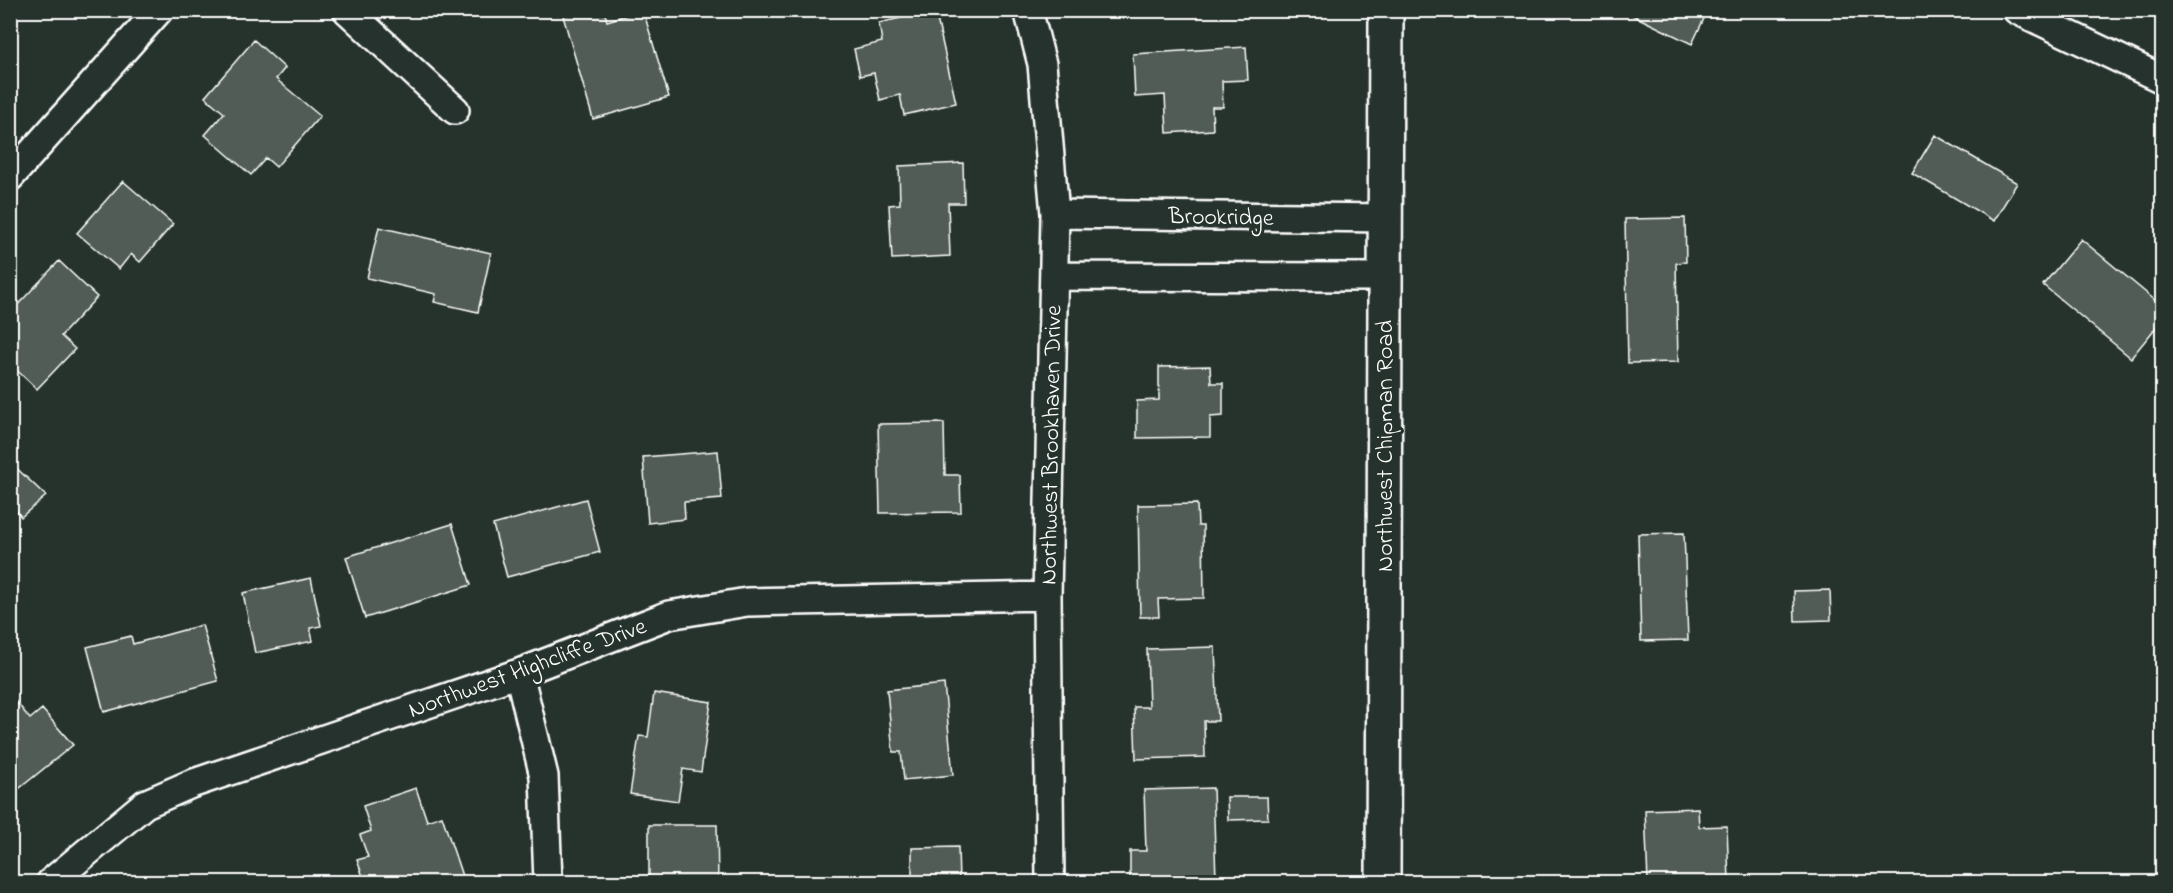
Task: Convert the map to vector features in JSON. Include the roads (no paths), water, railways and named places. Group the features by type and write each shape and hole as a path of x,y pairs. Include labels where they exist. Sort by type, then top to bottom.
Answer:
{"main road":[{"name":"Northwest Chipman Road","path":"1383,882 1386,10"}],"street":[{"path":"10,177 159,10"},
{"path":"347,10 455,110"},
{"name":"Northwest Brookhaven Drive","path":"1028,10 1042,64 1055,214 1047,596 1050,882"},
{"path":"2017,10 2163,79"},
{"name":"Brookridge","path":"1055,214 1386,218"},
{"path":"1054,276 1384,277"},
{"name":"Northwest Highcliffe Drive","path":"51,882 145,804 191,784 519,673 669,615 747,602 1047,596"},
{"path":"519,673 544,776 548,882"}]}
